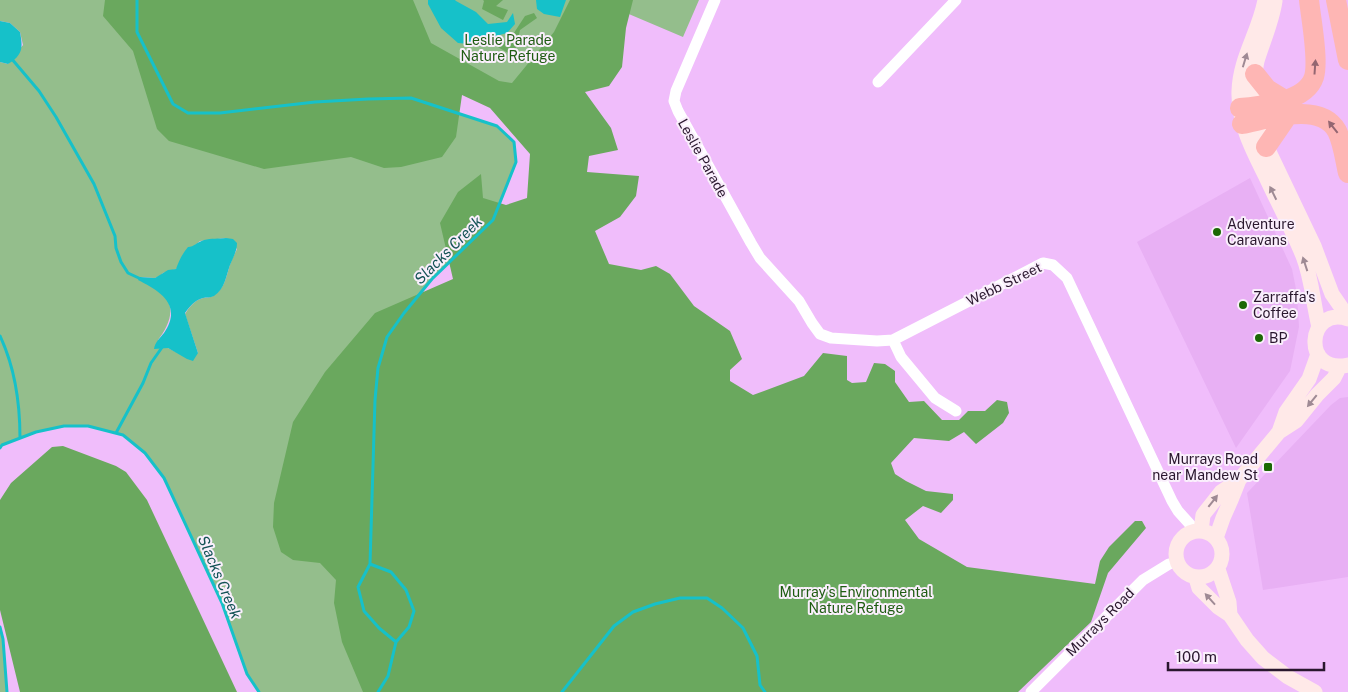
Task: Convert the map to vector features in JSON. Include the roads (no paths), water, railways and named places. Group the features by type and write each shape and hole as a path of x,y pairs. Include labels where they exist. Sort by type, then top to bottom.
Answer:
{"highway":[{"path":"1266,146 1286,108 1312,82 1315,54 1309,0"},
{"path":"1336,0 1348,60"},
{"path":"1255,74 1286,108"},
{"path":"1248,115 1286,108 1319,116 1327,120 1334,127 1338,135 1348,173"}],"street":[{"name":"Leslie Parade","path":"715,0 676,91 674,101 678,112 760,258 799,301"},
{"path":"878,82 956,0"},
{"path":"1265,0 1243,65 1240,82 1248,115 1266,146 1314,246 1332,294 1346,318"},
{"path":"1275,0 1270,26 1255,74 1248,115 1248,140 1295,237 1304,260 1319,327"},
{"name":"Webb Street","path":"799,301 820,334 831,338 876,341 893,340 1043,263 1053,265 1067,278 1172,501 1178,511 1198,531"},
{"path":"1344,365 1327,363 1322,359 1315,347 1314,340 1319,327 1330,318 1346,318"},
{"path":"893,340 901,356 935,398 956,411"},
{"path":"1279,432 1286,412 1309,379 1318,354"},
{"path":"1198,531 1203,515 1220,492 1239,480 1279,432 1296,421 1344,365"},
{"path":"1216,538 1239,480"},
{"path":"1198,531 1212,534 1223,550 1223,557 1218,569 1212,575 1204,578 1196,578 1184,573 1177,562 1177,546 1188,534 1198,531"},
{"name":"Murrays Road","path":"1031,692 1142,580 1168,564 1177,562"},
{"path":"1218,569 1229,602 1230,615"},
{"path":"1196,578 1200,588 1218,607 1230,615 1247,640 1263,658 1288,677 1315,692"}],"waterway":[{"name":"Slacks Creek","path":"137,0 137,32 173,104 188,113 220,113 315,102 411,98 497,126 514,142 516,162 493,220 432,279 404,313 387,337 378,368 375,400 370,564 358,587 364,611 379,628 396,642 388,676 378,692"},
{"path":"11,58 39,91 94,184 115,236 116,248 121,262 128,273 143,280"},
{"path":"0,336 16,386 20,438"},
{"path":"116,433 143,383 151,363 163,346"},
{"name":"Slacks Creek","path":"0,448 2,445 36,432 64,426 88,426 123,435 145,453 164,478 222,603 247,674 259,692"},
{"path":"370,564 391,572 406,590 414,611 409,627 396,642"},
{"name":"Slacks Creek","path":"562,692 614,626 633,612 680,598 707,598 722,608 743,628 757,656 760,685 765,692"},
{"name":"Slacks Creek","path":"0,627 3,639 7,692"}],"place":[{"name":"Adventure Caravans","path":"1217,232"},
{"name":"Zarraffa's Coffee","path":"1243,305"},
{"name":"BP","path":"1259,338"},
{"name":"Murrays Road near Mandew St","path":"1268,467"}],"park label":[{"name":"Leslie Parade Nature Refuge","path":"508,48"},
{"name":"Murray's Environmental Nature Refuge","path":"856,600"}]}
